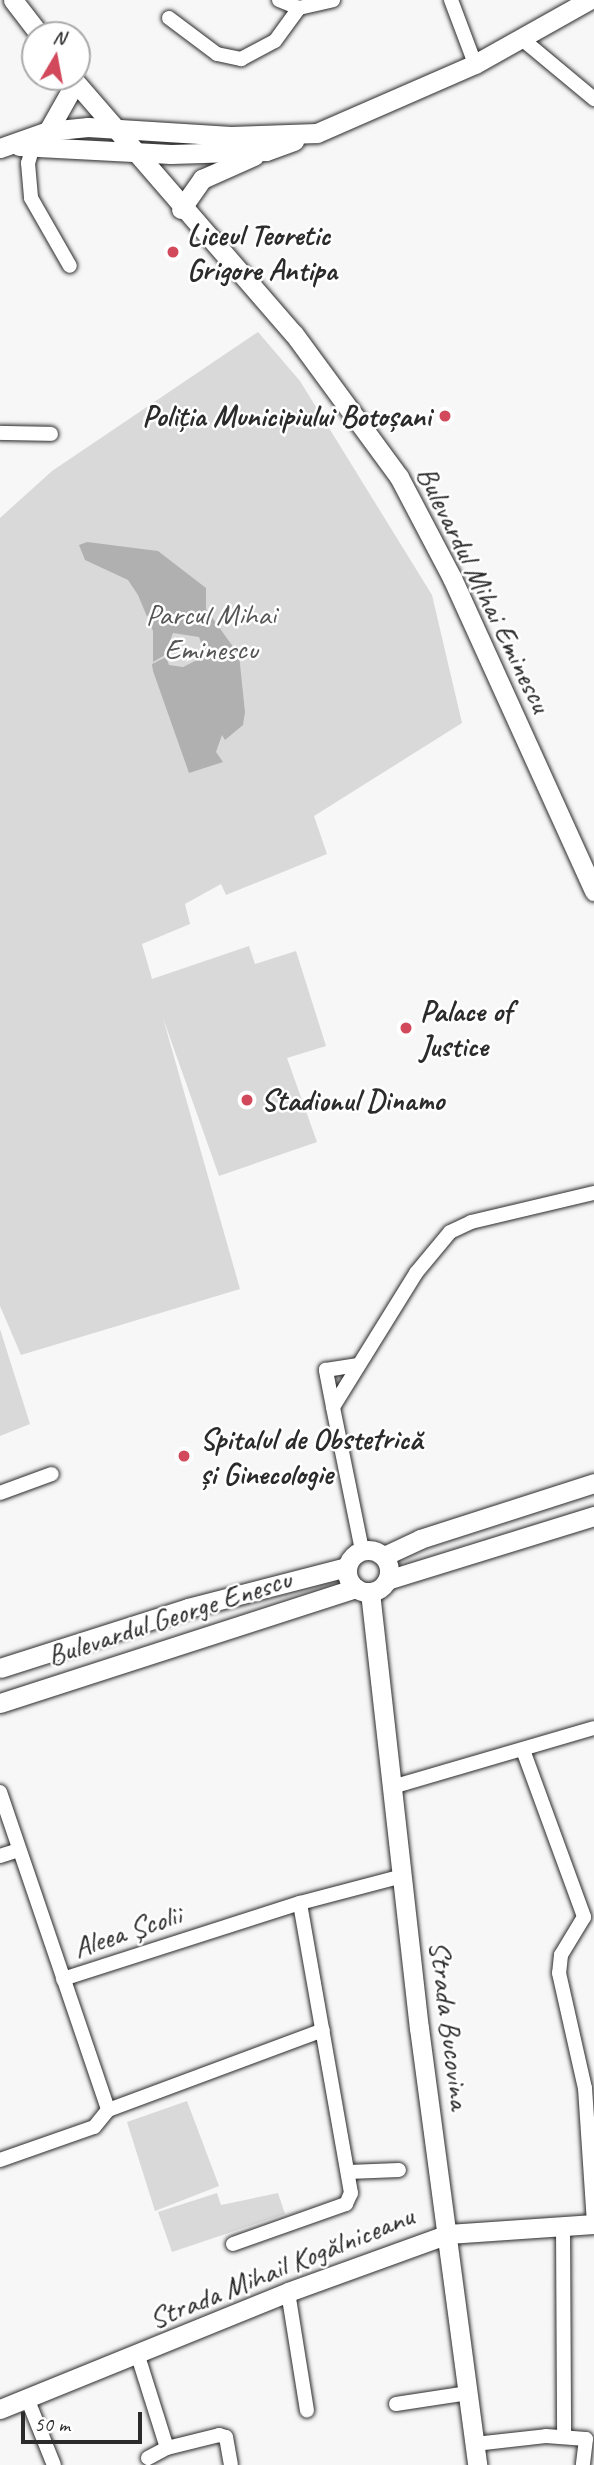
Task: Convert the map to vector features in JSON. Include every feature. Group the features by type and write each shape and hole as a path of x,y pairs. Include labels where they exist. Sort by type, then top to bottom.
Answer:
{"main road":[{"path":"13,0 29,21"},
{"path":"181,209 202,178 266,150 317,133 475,64 589,0"},
{"path":"48,131 68,91"},
{"name":"Bulevardul Mihai Eminescu","path":"83,91 140,155 181,209 294,334 399,477 452,578 594,891"},
{"path":"2,148 48,131 116,127 231,136 317,133"},
{"path":"2,148 33,146 140,155 266,150"},
{"path":"593,1521 387,1580 363,1590 347,1567 362,1550 384,1556 420,1539 594,1483"},
{"path":"384,1556 390,1568 387,1580"},
{"name":"Bulevardul George Enescu","path":"0,1668 188,1608 347,1567"},
{"name":"Bulevardul George Enescu","path":"0,1703 363,1590"},
{"name":"Strada Bucovina","path":"363,1590 392,1787 477,2465"},
{"name":"Strada Mihail Kogălniceanu","path":"0,2409 138,2356 288,2292 448,2234 594,2224"}],"street":[{"path":"279,0 299,8 333,0"},
{"path":"450,0 475,64"},
{"path":"169,18 217,54 241,59 275,41 299,8"},
{"path":"522,39 594,99"},
{"path":"33,146 29,163 31,198 70,266"},
{"path":"0,433 51,434"},
{"path":"333,1407 357,1365 432,1250 450,1232 471,1222 594,1193"},
{"path":"357,1365 326,1370 362,1550"},
{"path":"0,1493 52,1474"},
{"path":"392,1787 594,1728"},
{"path":"523,1750 589,1915 561,1955 559,1973 590,2088 594,2224"},
{"path":"0,1792 62,1979"},
{"path":"0,1856 19,1850"},
{"name":"Aleea Școlii","path":"108,2110 62,1979 300,1903 403,1876"},
{"path":"233,2244 346,2204 351,2193 300,1903"},
{"path":"0,2160 94,2127 108,2110 323,2030"},
{"path":"348,2172 399,2169"},
{"path":"562,2225 564,2437"},
{"path":"288,2292 307,2410"},
{"path":"138,2356 167,2448"},
{"path":"396,2403 468,2393"},
{"path":"27,2398 54,2465"},
{"path":"148,2458 167,2448 219,2435 226,2437 231,2465"},
{"path":"475,2444 564,2437 586,2439 583,2465"}],"green space":[{"name":"Parcul Mihai Eminescu","path":"258,332 300,381 432,595 462,723 314,816 327,854 226,895 221,884 185,904 190,924 142,944 152,979 249,946 255,964 296,951 326,1046 287,1058 317,1142 219,1176 163,1018 240,1289 21,1355 0,1306 0,518 52,471"},
{"path":"0,1329 30,1424 0,1436"},
{"path":"187,2101 219,2186 155,2211 127,2122"},
{"path":"217,2193 221,2205 278,2193 285,2214 172,2252 158,2212"}],"shaded area":[{"path":"87,542 158,551 206,588 206,609 239,655 245,712 243,725 225,740 222,735 216,752 223,762 189,773 153,671 152,664 166,657 169,665 183,667 197,660 203,648 199,637 173,633 165,655 153,662 153,631 138,595 128,580 85,560 79,545"}],"place":[{"name":"Liceul Teoretic Grigore Antipa","path":"173,252"},
{"name":"Poliția Municipiului Botoșani","path":"445,416"},
{"name":"Palace of Justice","path":"406,1028"},
{"name":"Stadionul Dinamo","path":"247,1100"},
{"name":"Spitalul de Obstetrică și Ginecologie","path":"184,1456"}]}
